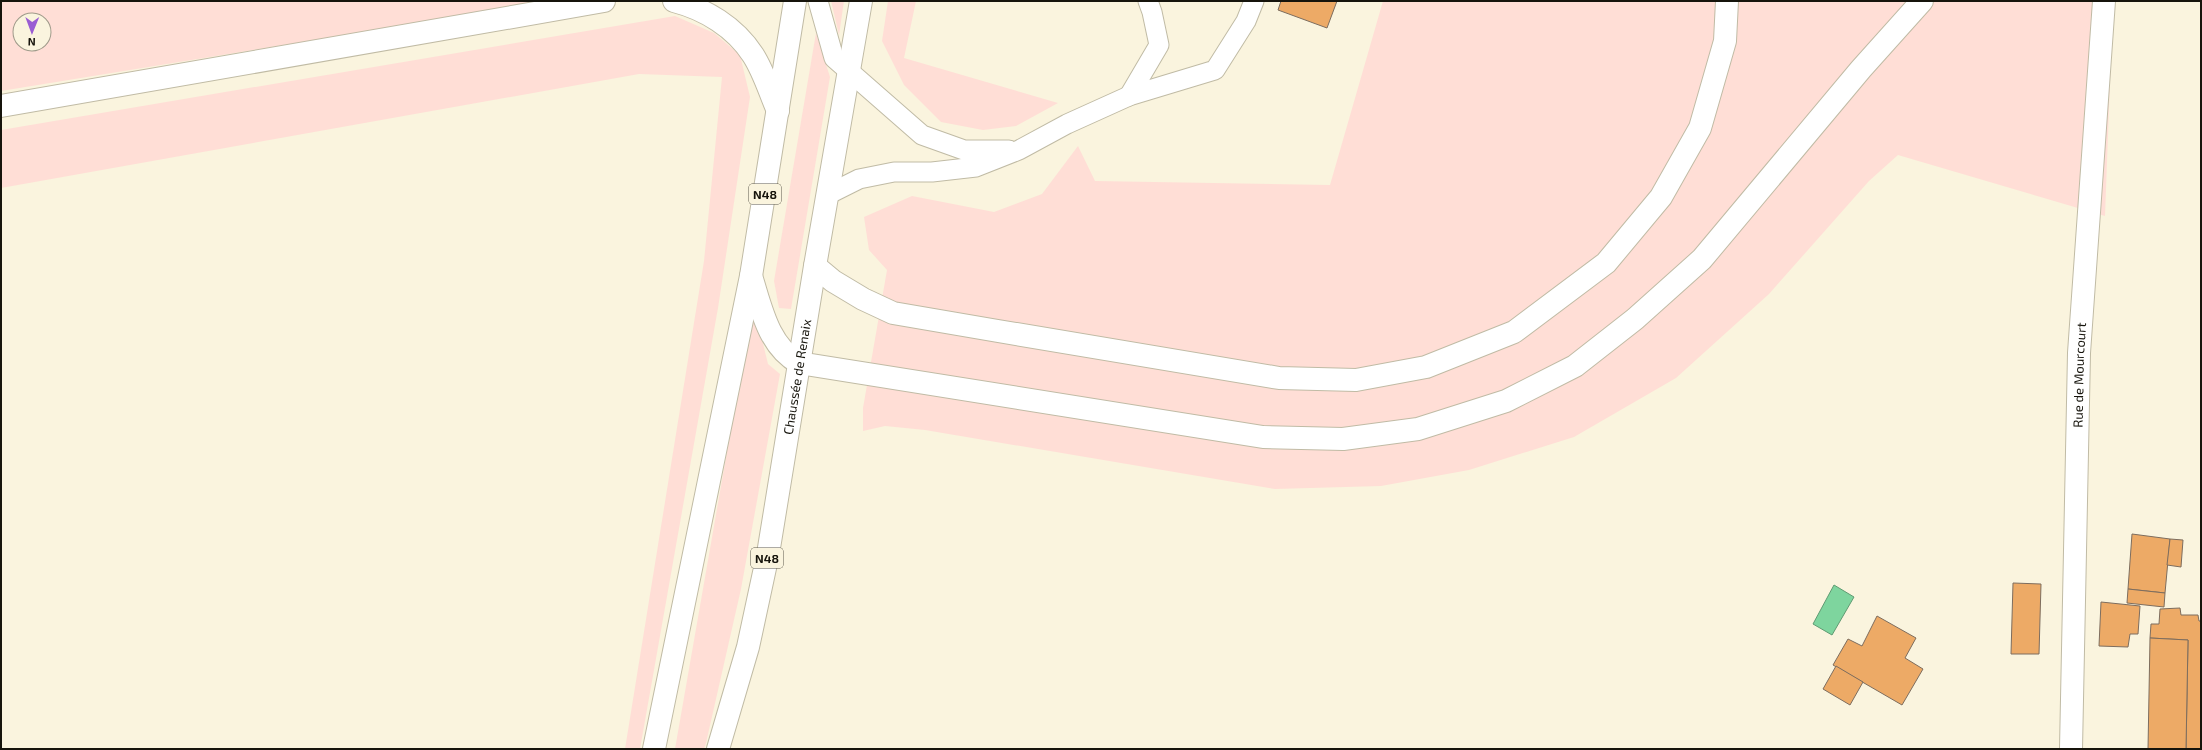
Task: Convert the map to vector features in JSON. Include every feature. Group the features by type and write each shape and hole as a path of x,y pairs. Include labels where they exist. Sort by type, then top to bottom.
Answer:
{"main road":[{"path":"1,106 604,1"},
{"path":"674,1 693,6 731,29 753,55 778,111"},
{"name":"N48","path":"654,749 751,276 795,1"},
{"name":"Chaussée de Renaix","path":"718,749 748,647 766,562 815,266 829,194 862,1"},
{"path":"815,266 833,281 857,296 893,313 1240,372 1279,378 1356,380 1426,367 1514,332 1606,263 1646,215 1660,197 1700,128 1725,41 1728,1"},
{"path":"751,276 767,328 787,357 799,363 1263,437 1343,439 1418,429 1506,401 1575,366 1635,319 1702,259 1861,69 1922,1"},
{"name":"Rue de Mourcourt","path":"2071,749 2079,353 2104,1"}],"lane":[{"path":"818,1 834,58 868,90 922,135 964,150 1019,150"},
{"path":"1128,96 1159,45 1152,12 1148,1"},
{"path":"829,194 859,180 894,172 932,172 976,167 1019,150 1067,124 1128,96 1215,70 1246,21 1254,1"}],"shaded area":[{"path":"1,1 553,1 1,91"},
{"path":"831,1 844,1 839,35 832,5"},
{"path":"888,1 916,1 904,58 1058,103 1016,126 983,130 941,122 904,85 882,41"},
{"path":"1383,1 2113,1 2105,216 1898,155 1869,181 1769,294 1676,378 1574,437 1469,470 1381,486 1275,489 925,430 885,426 863,431 863,408 887,270 869,250 864,217 912,196 994,212 1042,194 1078,146 1095,181 1330,185"},
{"path":"675,16 714,33 740,55 750,97 718,308 640,749 625,749 704,261 722,77 639,74 1,188 1,130"},
{"path":"816,33 830,77 791,309 779,308 774,281"},
{"path":"753,303 768,364 780,374 741,589 706,743 704,749 675,749"},
{"path":"1834,585 1854,597 1832,635 1813,624"}],"building":[{"path":"1281,1 1337,1 1327,28 1278,10"},
{"path":"2132,534 2170,539 2165,593 2128,589"},
{"path":"2170,539 2183,540 2181,567 2167,565"},
{"path":"2013,583 2041,584 2039,654 2011,654"},
{"path":"2128,589 2165,593 2164,607 2127,603"},
{"path":"2101,602 2140,606 2138,634 2130,634 2128,647 2099,646"},
{"path":"2180,608 2181,615 2198,615 2199,621 2201,621 2201,749 2186,749 2188,640 2150,638 2151,624 2159,624 2160,609"},
{"path":"1877,616 1916,638 1905,658 1923,669 1902,705 1833,665 1848,639 1862,646"},
{"path":"2150,638 2188,640 2186,749 2148,749"},
{"path":"1836,666 1863,682 1850,705 1823,689"}]}
